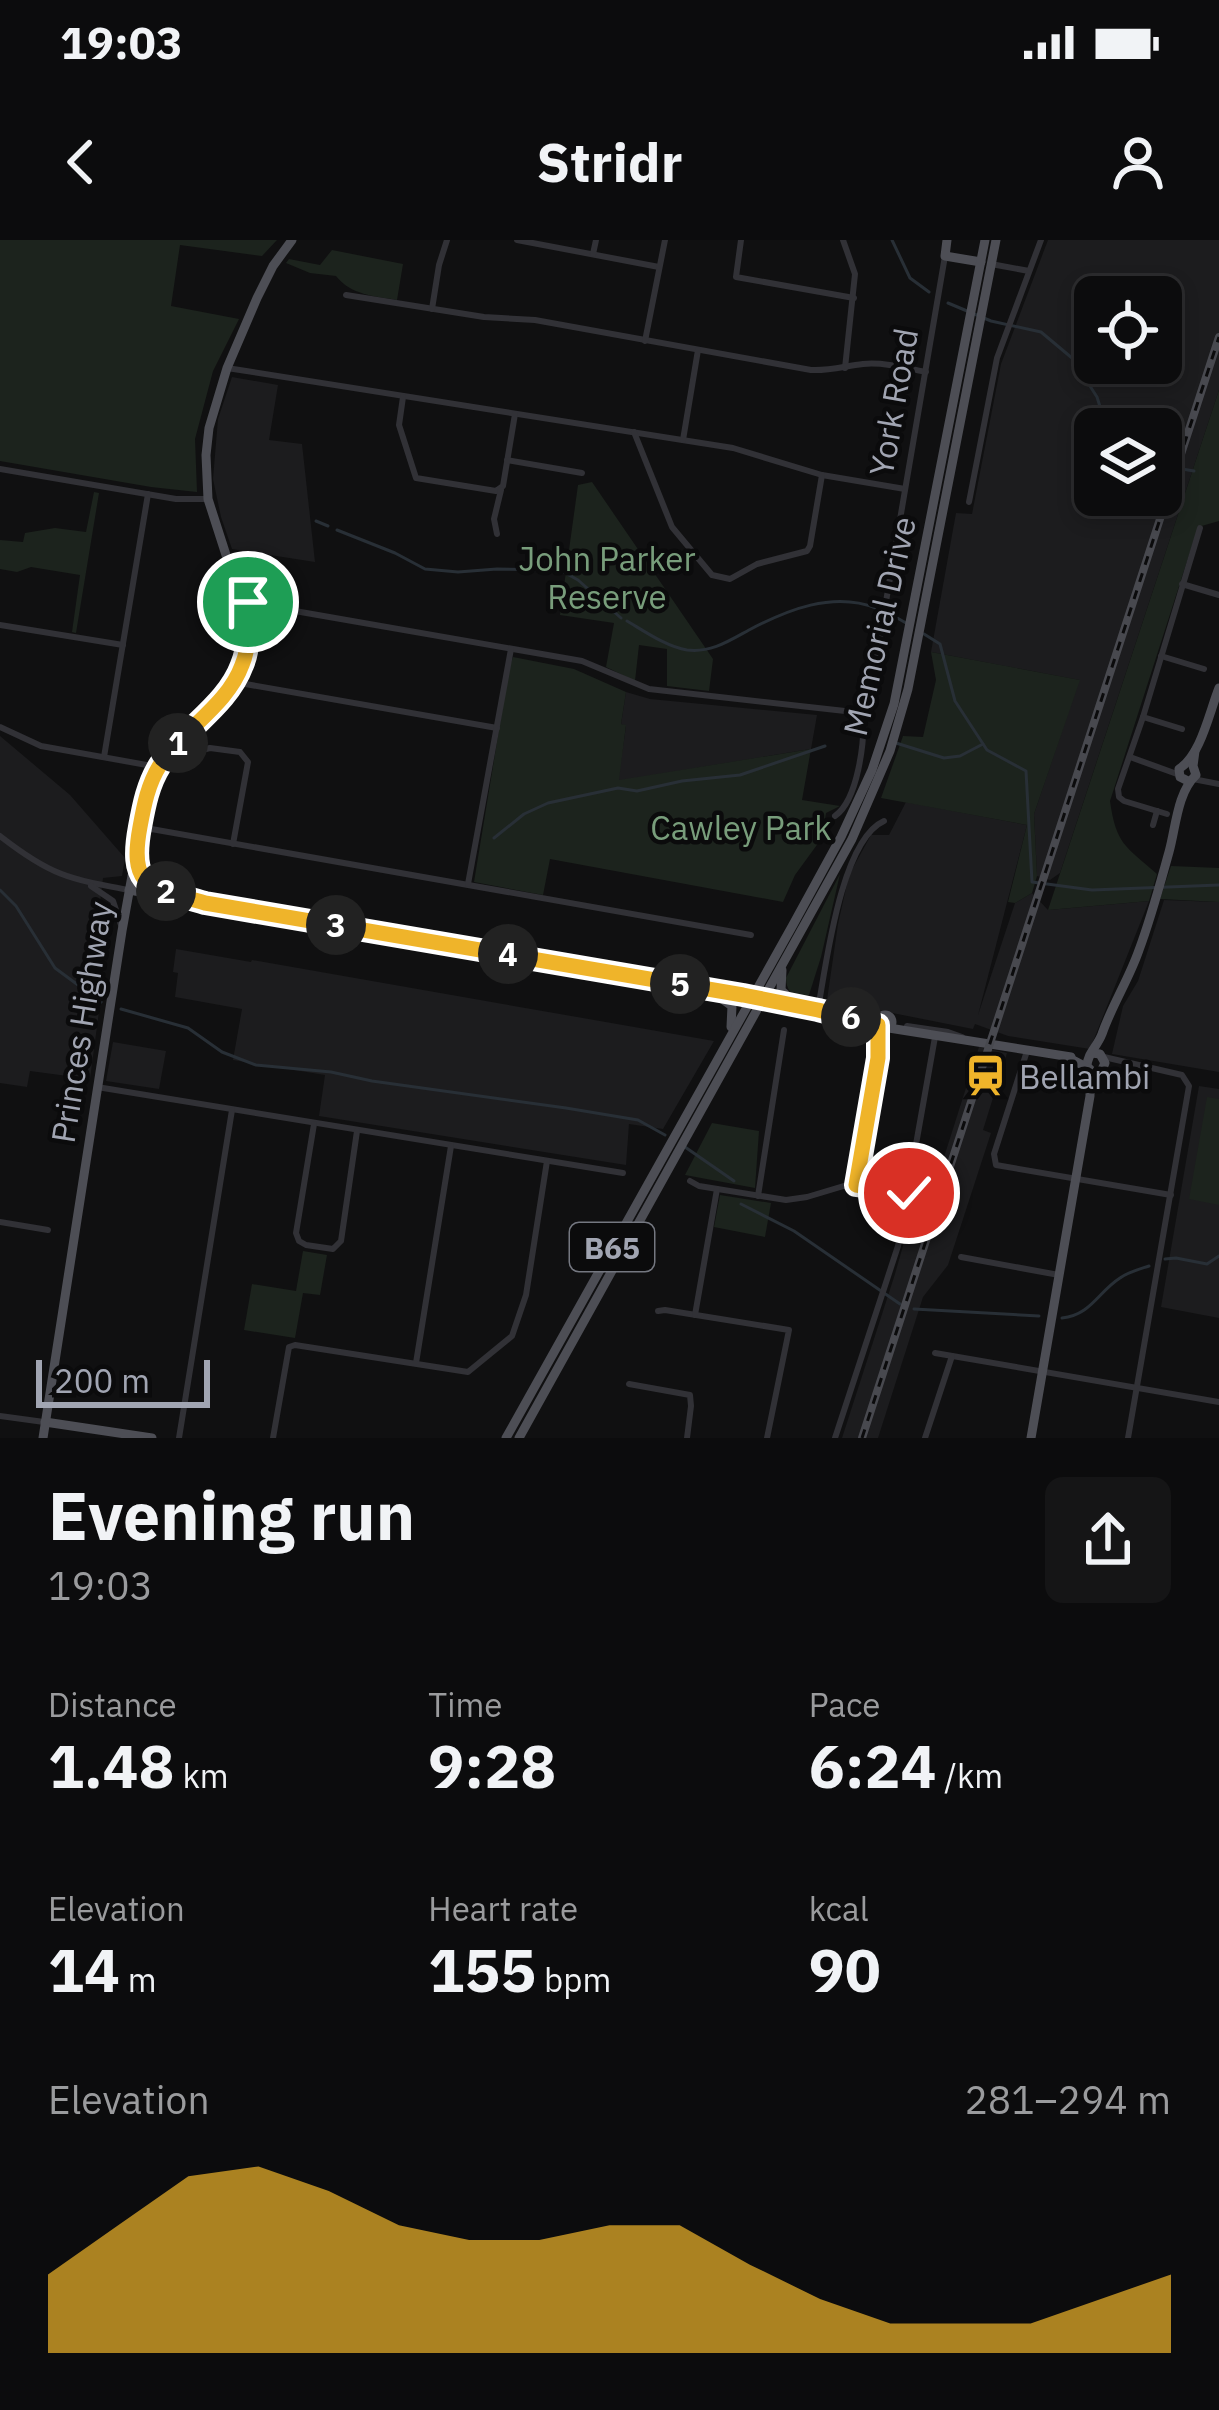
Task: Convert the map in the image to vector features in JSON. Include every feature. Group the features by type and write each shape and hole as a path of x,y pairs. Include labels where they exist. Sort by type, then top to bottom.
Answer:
{"main road":[{"path":"234,682 248,641 241,601 208,499 209,428 227,368 262,285 292,240"},
{"name":"York Road","path":"945,256 947,240"},
{"name":"Memorial Drive","path":"985,240 987,263"},
{"name":"Memorial Drive","path":"506,1438 726,1044 790,948 876,789 913,638 987,263 996,240"},
{"path":"945,256 987,263"},
{"name":"Princes Highway","path":"43,1438 147,793 158,767 234,682"},
{"path":"1031,1438 1101,1037 1138,954 1187,773 1219,688"},
{"name":"Memorial Drive","path":"519,1438 757,998 885,749"},
{"path":"135,853 146,883 205,903"},
{"path":"129,890 757,998 1096,1062"},
{"path":"790,948 779,985 787,998 805,1007"},
{"path":"706,989 732,1006 726,1044"},
{"path":"884,1024 931,1033"},
{"path":"45,1422 152,1438"}],"street":[{"path":"432,309 447,240"},
{"path":"517,240 659,267"},
{"path":"593,254 596,240"},
{"path":"645,341 664,240"},
{"path":"741,240 736,277 854,298"},
{"path":"843,240 855,274 844,368"},
{"path":"968,502 993,371 1041,240"},
{"name":"York Road","path":"836,816 852,793 945,256"},
{"path":"987,263 1029,271"},
{"path":"346,295 535,320 812,370 879,364 926,372"},
{"path":"683,440 698,350"},
{"path":"227,368 733,448 822,475 905,489"},
{"path":"404,397 399,425 416,478 501,490"},
{"path":"497,534 494,519 515,414"},
{"path":"634,433 672,526 718,578 734,578 757,564 807,551 822,475"},
{"path":"507,460 582,473"},
{"path":"0,470 195,501 208,499"},
{"path":"104,757 148,494"},
{"path":"1167,814 1119,797 1118,789 1200,528"},
{"path":"1182,584 1219,595"},
{"path":"241,601 582,661 649,689 863,713"},
{"path":"0,625 123,645"},
{"path":"468,884 511,649"},
{"path":"1161,656 1204,669"},
{"path":"234,682 496,728"},
{"path":"1143,717 1183,729"},
{"path":"0,727 41,746 158,767"},
{"path":"202,750 240,752 248,762 232,844"},
{"path":"1130,757 1216,783"},
{"path":"1153,825 1156,811"},
{"path":"818,1010 848,871 868,831 884,821"},
{"path":"140,827 751,935"},
{"path":"0,836 49,871 88,884 129,890"},
{"path":"88,884 113,902 122,931"},
{"path":"856,1185 884,1024"},
{"path":"907,1026 969,1040"},
{"path":"758,1196 784,1030"},
{"path":"835,1438 898,1246 931,1033"},
{"path":"1028,1049 994,1162 1171,1195"},
{"path":"1096,1062 1173,1072 1189,1085 1127,1438"},
{"path":"97,1088 623,1173"},
{"path":"179,1438 232,1110"},
{"path":"314,1124 296,1233 307,1245 333,1250 341,1241 358,1131"},
{"path":"416,1363 452,1146"},
{"path":"273,1438 289,1347 468,1372 512,1336 526,1294 547,1161"},
{"path":"690,1181 797,1199 856,1185 909,1193"},
{"path":"694,1315 717,1189"},
{"path":"0,1222 49,1230"},
{"path":"961,1257 1059,1275"},
{"path":"658,1311 789,1330 767,1438"},
{"path":"935,1352 1219,1402"},
{"path":"925,1438 952,1355"},
{"path":"629,1384 690,1395 687,1438"},
{"path":"0,1416 45,1422"}],"shaded area":[{"path":"1048,240 1219,240 1219,390 1182,502 1182,408 1074,408 1074,516 1178,516 1060,873 1050,880 1037,876 1034,814 1079,680 931,652 956,513 972,514 1001,364"},
{"path":"232,377 278,385 269,440 302,444 315,562 232,549 213,479 218,419"},
{"path":"626,692 650,699 817,715 811,749 618,781"},
{"path":"0,736 70,795 125,858 122,876 103,878 99,910 110,929 90,1079 30,1071 27,1087 0,1083"},
{"path":"906,802 1027,825 978,1015 1015,903 1032,893 1048,910 1149,901 1090,1049 827,1000 849,875 871,835 889,835"},
{"path":"1164,900 1219,902 1219,1072 1112,1054 1123,1006 1138,981"},
{"path":"176,949 714,1041 663,1129 629,1124 626,1165 319,1116 325,1075 233,1060 242,1009 175,997"},
{"path":"113,1042 166,1051 159,1089 106,1081"},
{"path":"979,1047 1007,1053 983,1130 991,1133 948,1265 923,1297 878,1438 842,1438 917,1197 931,1198"},
{"path":"1199,1086 1219,1089 1219,1318 1161,1307"}],"green space":[{"path":"0,240 277,240 262,256 180,245 171,306 239,319 213,371 195,439 197,492 0,461"},
{"path":"332,250 403,264 397,300 364,294 336,276 310,273 286,263 289,259 320,265"},
{"path":"1219,390 1219,521 1198,527 1110,801 1124,843 1157,874 1149,901 1048,910 1178,516 1182,516 1182,503"},
{"name":"John Parker Reserve","path":"592,482 713,659 709,691 667,686 667,649 639,645 635,681 606,667 614,623 560,615 578,485"},
{"path":"94,492 99,493 76,633 72,632 80,575 31,567 17,572 0,569 0,540 23,542 25,533 55,528 86,532"},
{"path":"931,652 1080,680 1034,814 1037,876 1032,893 1015,903 1008,902 1027,825 881,798 903,736 923,737 936,680"},
{"name":"Cawley Park","path":"513,657 574,669 626,692 619,780 811,749 802,800 840,806 826,813 830,827 795,875 783,902 550,859 543,895 474,882"},
{"path":"1171,866 1219,868 1219,902 1160,899"},
{"path":"840,874 809,995 796,996 786,978"},
{"path":"1207,1097 1219,1099 1219,1205 1189,1199"},
{"path":"712,1123 759,1131 755,1188 685,1175"},
{"path":"720,1195 771,1203 765,1237 714,1227"},
{"path":"303,1251 327,1255 320,1295 303,1293 295,1338 244,1330 252,1284 296,1291"}],"waterway":[{"path":"892,240 910,278 929,292"},
{"path":"948,303 991,321 1041,332 1072,358 1100,408"},
{"path":"1182,469 1194,471"},
{"path":"316,521 328,526"},
{"path":"337,530 425,569 560,570 621,618"},
{"path":"627,621 672,646 704,650 811,605 843,601 876,608"},
{"path":"892,615 906,623"},
{"path":"924,634 940,644 955,701 987,750 1026,771 1032,882 1092,890 1219,885"},
{"path":"896,743 944,758 983,744"},
{"path":"494,838 524,814 548,803 618,788 637,791 740,775 825,746"},
{"path":"0,890 16,906 55,968 101,1002"},
{"path":"121,1009 188,1028 222,1052 256,1065 331,1072 638,1120 665,1135"},
{"path":"685,1147 734,1181"},
{"path":"741,1204 794,1231 900,1304"},
{"path":"1165,1259 1207,1264 1219,1256"},
{"path":"1062,1318 1087,1308 1123,1276 1149,1266"},
{"path":"914,1309 1039,1316"}],"railway":[{"path":"862,1438 1219,337"}],"place":[{"name":"Bellambi","path":"985,1076"}],"route":[{"path":"248,602 241,601 248,641 241,669 225,694 164,759 147,793 135,853 146,883 205,903 743,995 878,1025 878,1058 856,1185 909,1193"}]}
